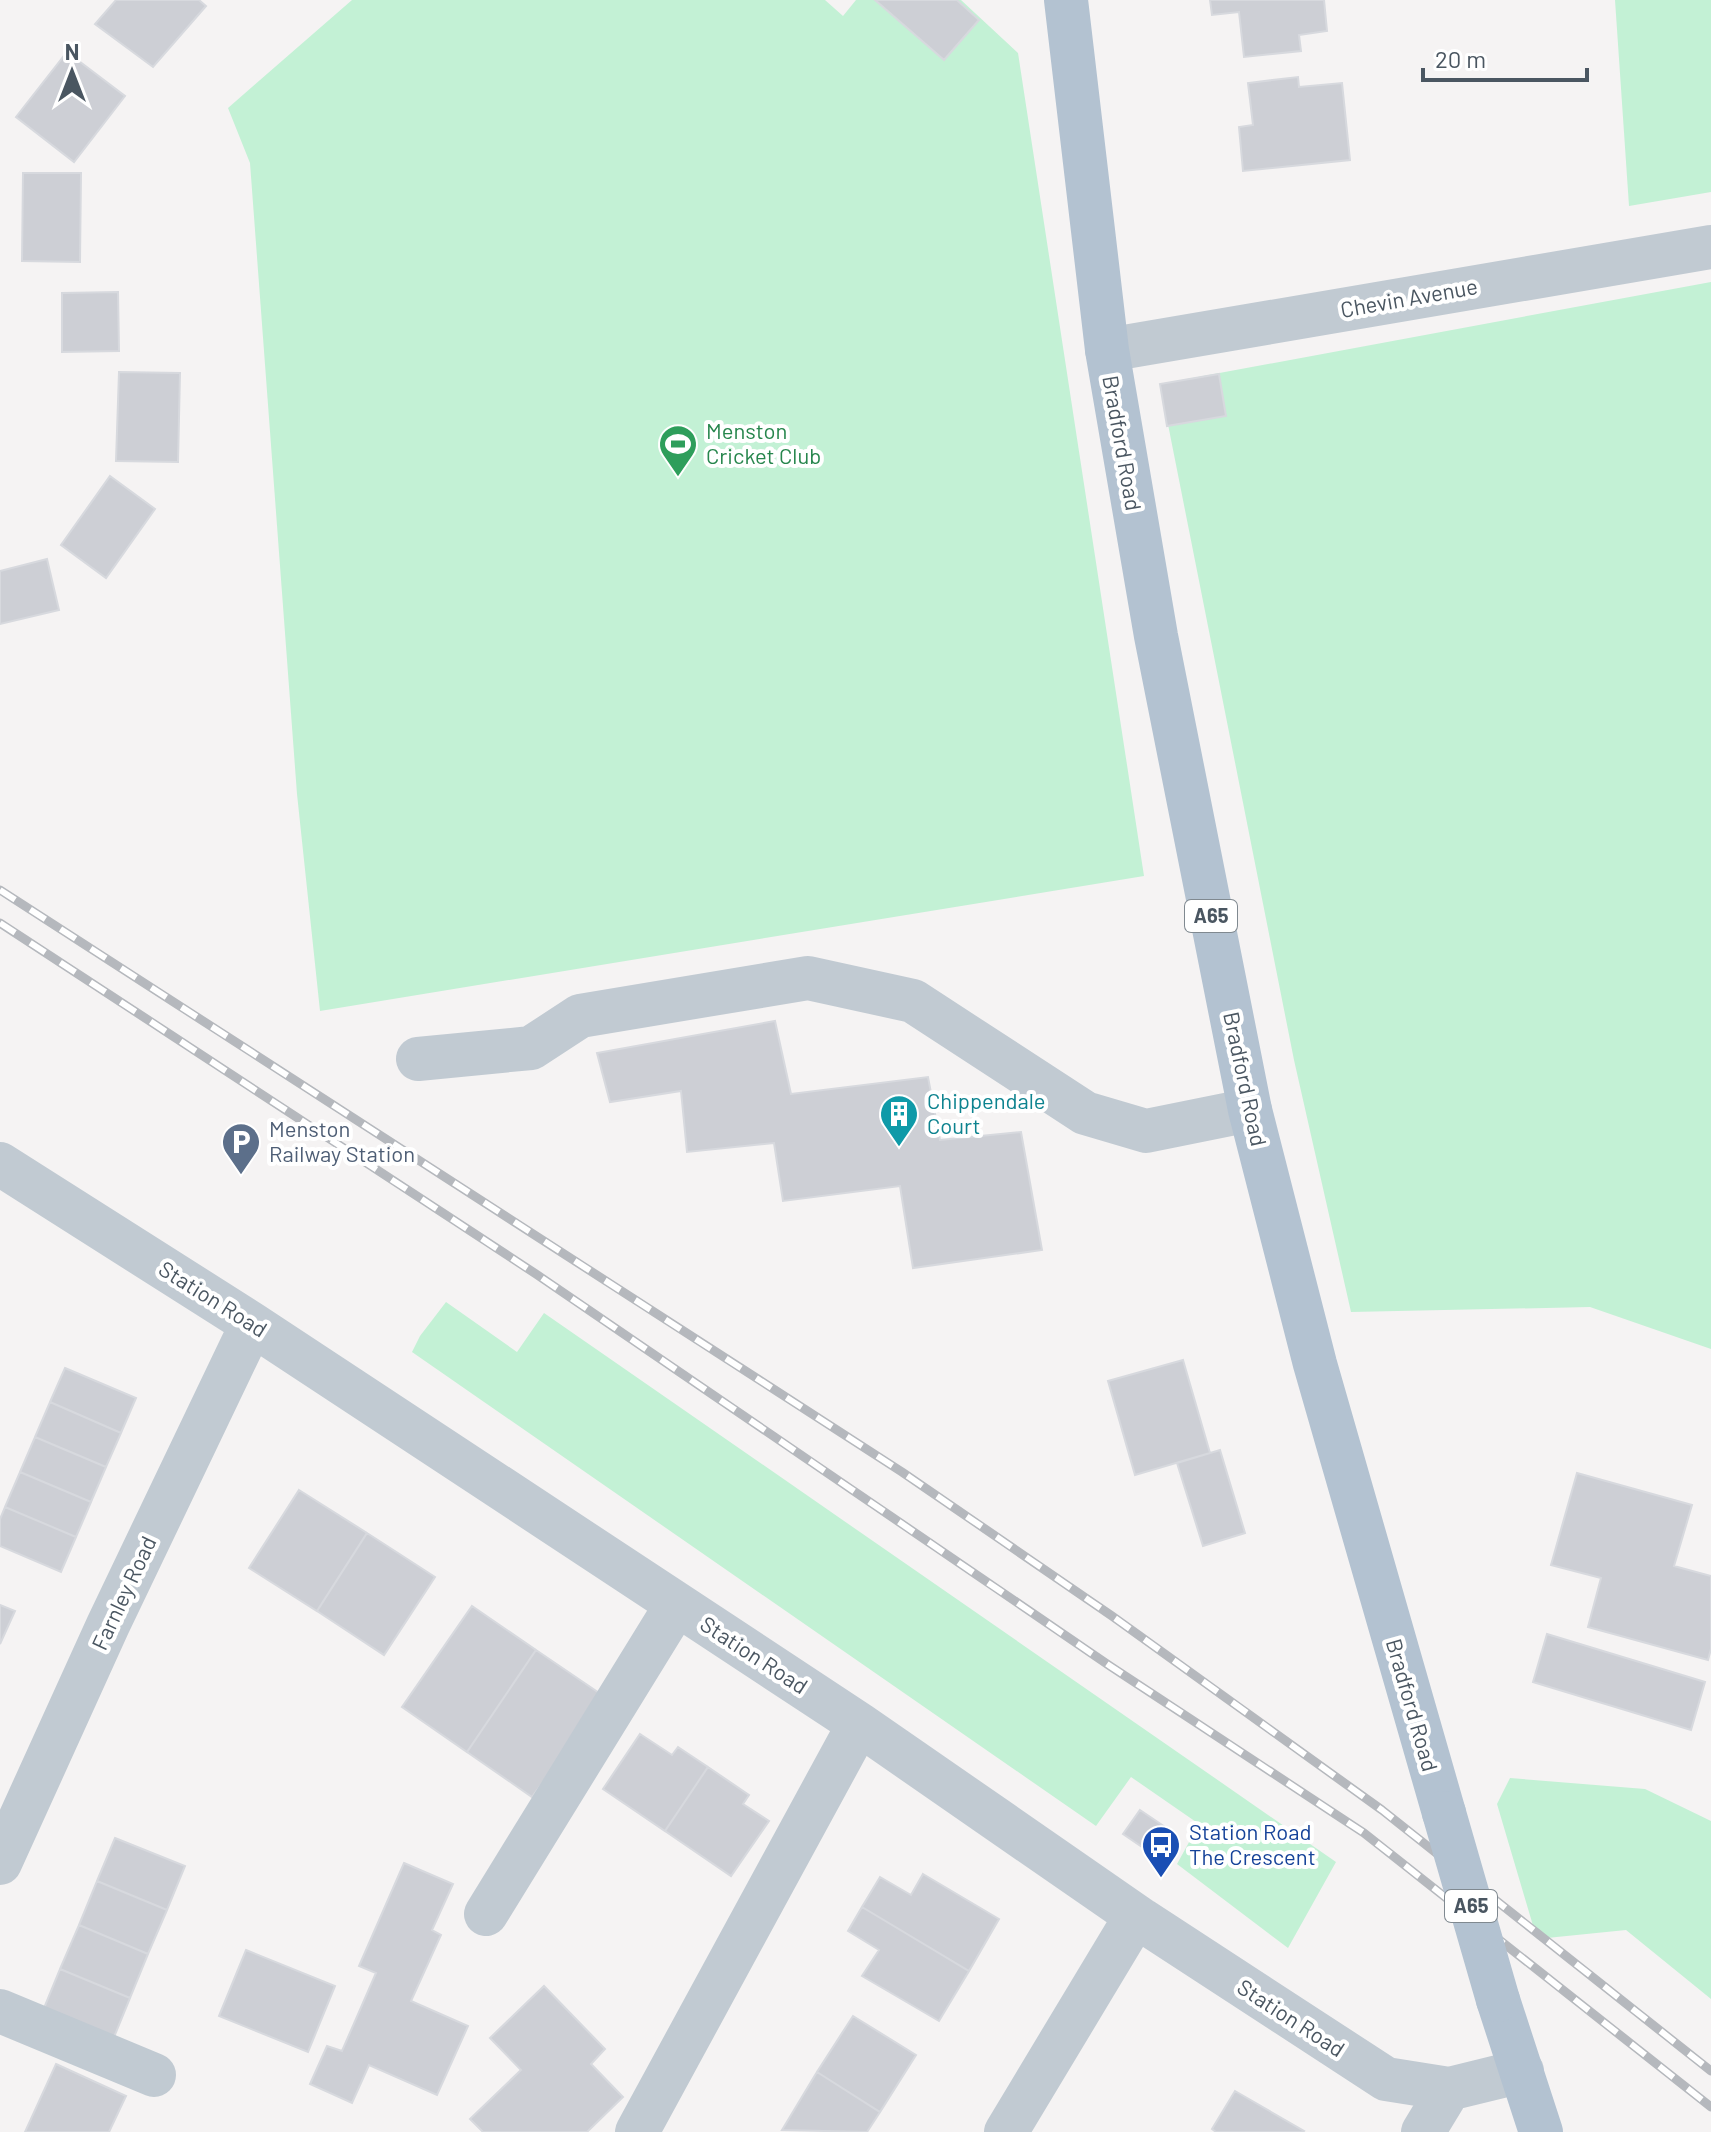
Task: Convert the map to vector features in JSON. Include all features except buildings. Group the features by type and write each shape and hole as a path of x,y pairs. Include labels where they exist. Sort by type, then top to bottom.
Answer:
{"main road":[{"name":"Bradford Road","path":"1066,0 1107,350 1156,636 1250,1110 1315,1364 1498,2000 1541,2132"}],"street":[{"name":"Chevin Avenue","path":"1107,350 1711,247"},
{"path":"418,1059 531,1048 580,1016 808,978 913,1001 1085,1113 1146,1131 1250,1110"},
{"name":"Station Road","path":"0,1164 252,1324 859,1724 1136,1916 1386,2079 1449,2089 1522,2071"},
{"name":"Farnley Road","path":"0,1863 108,1625 252,1324"},
{"path":"486,1914 677,1604"},
{"path":"637,2132 859,1724"},
{"path":"1006,2132 1136,1916"},
{"path":"0,2011 154,2075"},
{"path":"1423,2132 1449,2089"}],"green space":[{"name":"Menston Cricket Club","path":"352,0 825,0 843,16 856,0 961,0 1018,53 1144,876 320,1011 297,794 250,163 228,108"},
{"path":"1615,0 1711,0 1711,192 1629,206"},
{"path":"1711,282 1711,1349 1590,1307 1351,1312 1294,1060 1160,384"},
{"path":"446,1302 517,1352 544,1313 1336,1862 1288,1948 1177,1864 1199,1824 1131,1777 1096,1826 412,1352"},
{"path":"1510,1778 1645,1789 1711,1821 1711,1999 1626,1930 1537,1939 1497,1804"}],"railway":[{"path":"0,890 902,1472 1112,1616 1382,1810 1711,2071"},
{"path":"0,923 536,1274 1110,1666 1364,1833 1711,2107"}],"place":[{"name":"Menston Cricket Club","path":"678,478"},
{"name":"Chippendale Court","path":"899,1148"},
{"name":"Menston Railway Station","path":"241,1176"},
{"name":"Station Road The Crescent","path":"1161,1879"}]}
